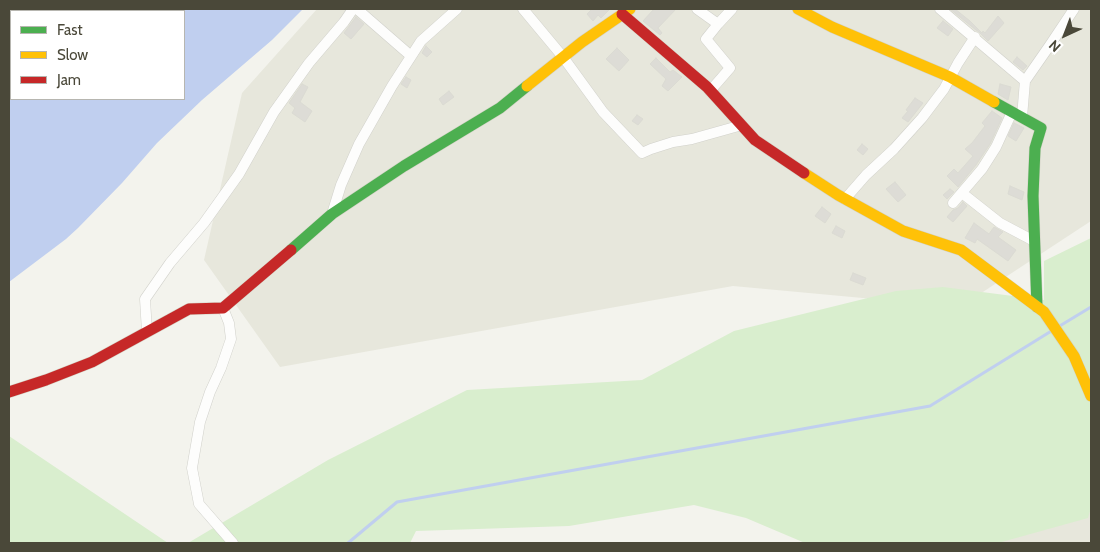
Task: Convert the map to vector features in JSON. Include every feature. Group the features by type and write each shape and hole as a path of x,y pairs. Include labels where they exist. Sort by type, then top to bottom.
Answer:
{"street":[{"path":"147,332 145,299 170,263 204,223 239,174 274,112 309,63 344,22 352,9"},
{"path":"357,9 411,56"},
{"path":"332,214 359,144 392,86 421,41 457,9"},
{"path":"697,9 718,24"},
{"path":"710,91 730,68 706,39 732,9"},
{"path":"798,9 832,27 950,77 1041,128 1035,148 1034,241 1037,307"},
{"path":"940,9 1025,81"},
{"path":"526,10 603,112 642,153 673,142 692,139 742,125"},
{"path":"954,203 982,169 1017,114 1025,81 1050,46 1071,10"},
{"path":"9,392 92,362 189,309 223,308 332,214 404,166 500,108 582,42 626,11 710,91 755,140 845,199 903,230 961,250 1044,312 1074,356 1091,396"},
{"path":"845,199 922,118 944,89 975,38"},
{"path":"962,193 1000,223 1034,241"},
{"path":"223,308 229,322 231,339 200,422 192,468 198,504 233,543"}],"shaded area":[{"path":"317,9 1091,9 1091,221 960,307 733,286 280,367 204,260 242,93"},
{"path":"1091,467 1091,543 948,543"}],"green space":[{"path":"1091,238 1091,508 1088,518 998,543 805,543 746,518 694,505 569,526 416,531 410,543 188,543 328,460 467,390 642,380 734,331 896,291 943,287 1044,300 1044,261"},
{"path":"9,436 168,543 9,543"}],"water":[{"path":"9,9 303,9 272,40 202,100 157,143 122,183 66,239 9,282"}],"building":[{"path":"590,9 610,9 601,18 598,15 593,21 587,14"},
{"path":"654,9 676,9 658,28 662,33 660,35 643,21"},
{"path":"950,9 955,9 982,33 983,31 985,33 998,16 1004,23 988,41"},
{"path":"356,17 364,24 351,39 344,33"},
{"path":"943,21 953,29 948,36 937,28"},
{"path":"426,46 432,52 427,57 422,53"},
{"path":"617,48 629,60 619,71 606,59"},
{"path":"1017,57 1027,66 1023,70 1013,62"},
{"path":"656,58 670,72 673,70 682,77 668,91 662,86 666,79 650,64"},
{"path":"406,77 411,80 407,88 401,84"},
{"path":"302,84 308,87 300,102 312,111 305,122 292,113 295,108 289,103"},
{"path":"1000,84 1011,87 1008,100 998,94"},
{"path":"449,91 454,97 443,105 439,99"},
{"path":"915,98 923,103 908,122 902,118"},
{"path":"992,111 1002,118 990,144 958,187 947,176 954,169 958,173 973,156 965,149 985,126 982,123"},
{"path":"637,115 643,119 638,125 632,121"},
{"path":"1014,123 1024,128 1016,141 1008,136"},
{"path":"862,144 868,149 863,155 857,150"},
{"path":"895,182 906,195 898,202 886,189"},
{"path":"1010,186 1024,192 1022,200 1008,194"},
{"path":"950,189 954,192 947,199 943,195"},
{"path":"963,202 967,206 953,222 947,217"},
{"path":"822,207 831,214 825,223 815,216"},
{"path":"974,223 989,234 994,227 1003,232 998,237 1016,250 1008,261 977,239 975,243 965,238"},
{"path":"836,226 845,231 842,238 832,233"},
{"path":"853,273 866,278 863,285 850,280"}],"waterway":[{"path":"1058,327 1091,307"},
{"path":"348,543 397,502 930,406 1053,330"}],"traffic: fast":[{"path":"291,250 332,214 404,166 500,108 527,86"},
{"path":"994,102 1041,128 1035,148 1033,196 1037,307"}],"traffic: slow":[{"path":"527,86 582,42 630,9"},
{"path":"798,9 832,27 950,77 994,102"},
{"path":"804,173 838,195 903,231 961,250 1044,312 1074,356 1091,396"}],"traffic: jam":[{"path":"622,14 707,87 755,140 804,173"},
{"path":"9,392 92,362 189,309 223,308 291,250"}]}
